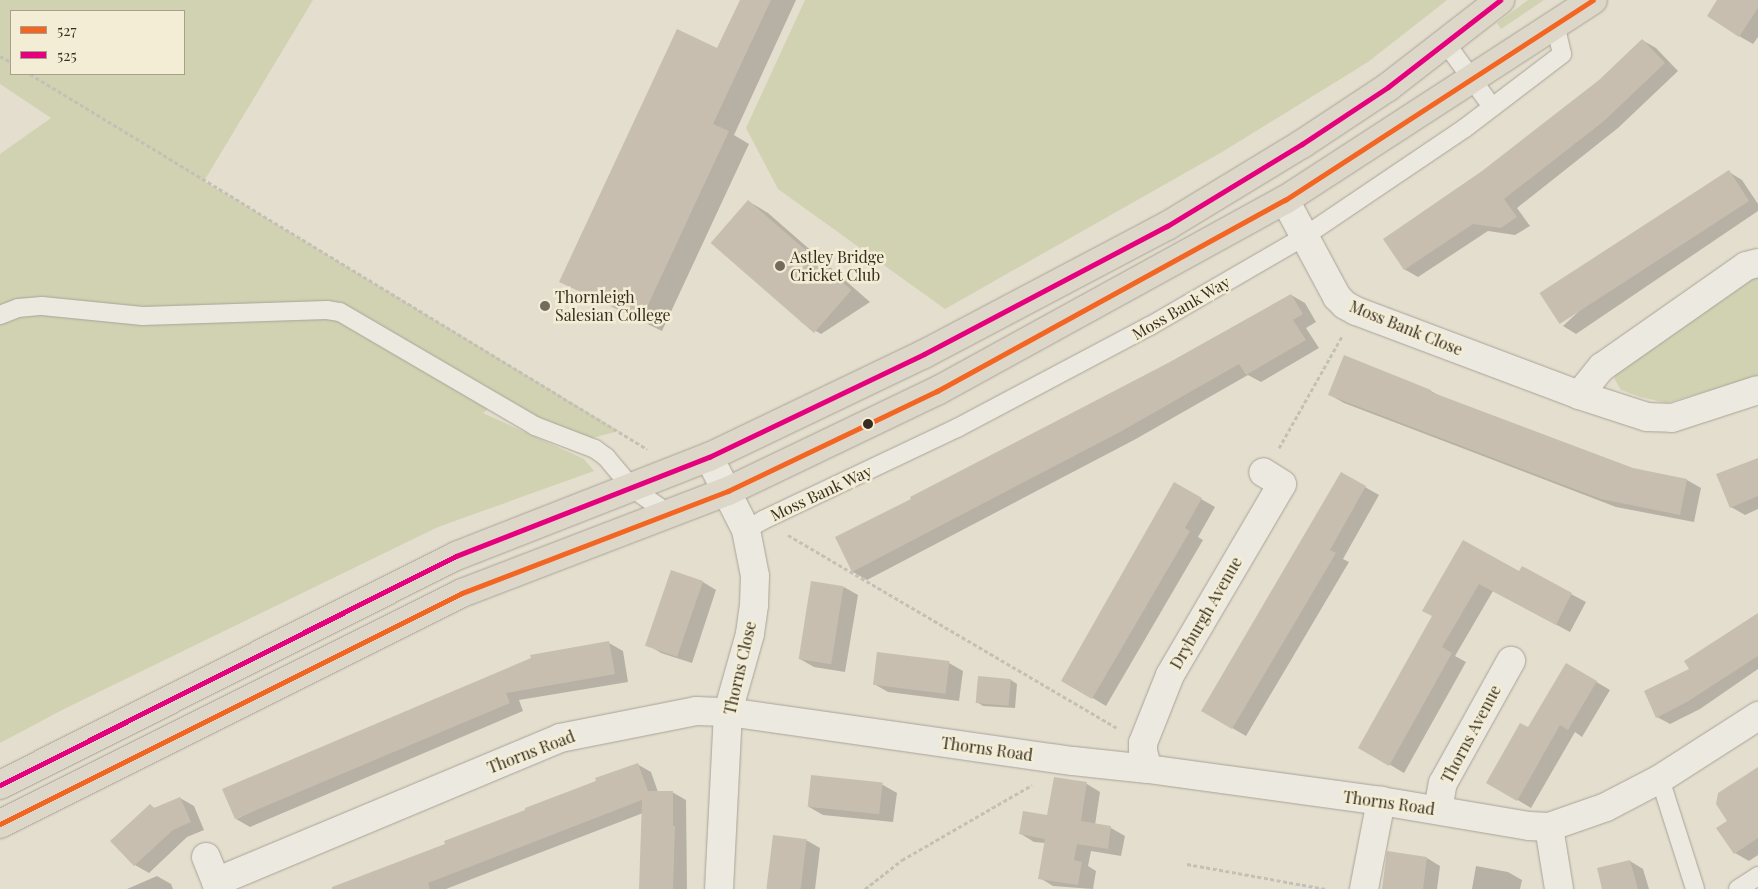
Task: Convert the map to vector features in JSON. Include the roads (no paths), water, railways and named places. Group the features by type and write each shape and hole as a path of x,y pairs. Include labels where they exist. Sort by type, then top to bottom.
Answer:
{"highway":[{"path":"0,785 456,556 709,457 924,354 1168,226 1302,144 1388,87 1500,0"},
{"path":"0,824 462,592 728,491 937,391 1285,200 1593,0"}],"street":[{"name":"Moss Bank Close","path":"1285,200 1337,297 1345,305 1356,311 1579,395 1647,416 1672,418 1758,390"},
{"path":"1579,395 1602,367 1746,266 1758,262"},
{"name":"Thorns Close","path":"709,457 728,491 754,525 754,605 750,634 728,712 719,889"},
{"name":"Dryburgh Avenue","path":"1146,756 1170,675 1282,484 1263,472"},
{"name":"Thorns Avenue","path":"1438,810 1443,784 1511,661"},
{"name":"Thorns Road","path":"206,857 218,885 560,738 696,711 728,712 1073,761 1146,756 1380,802 1529,826 1549,827 1606,807 1660,779 1758,716"},
{"path":"1364,889 1380,802"},
{"path":"1549,827 1559,889"}],"lane":[{"name":"Moss Bank Way","path":"754,525 965,424 1150,326 1305,236 1492,107 1562,54 1555,24"},
{"path":"1446,42 1492,107"},
{"path":"0,315 18,308 42,306 143,316 327,310 340,312 535,426 595,450 606,457 632,488 669,514"},
{"path":"1660,779 1695,889"},
{"path":"1738,889 1758,876"}],"place":[{"name":"Astley Bridge Cricket Club","path":"780,266"},
{"name":"Thornleigh Salesian College","path":"545,306"}]}
